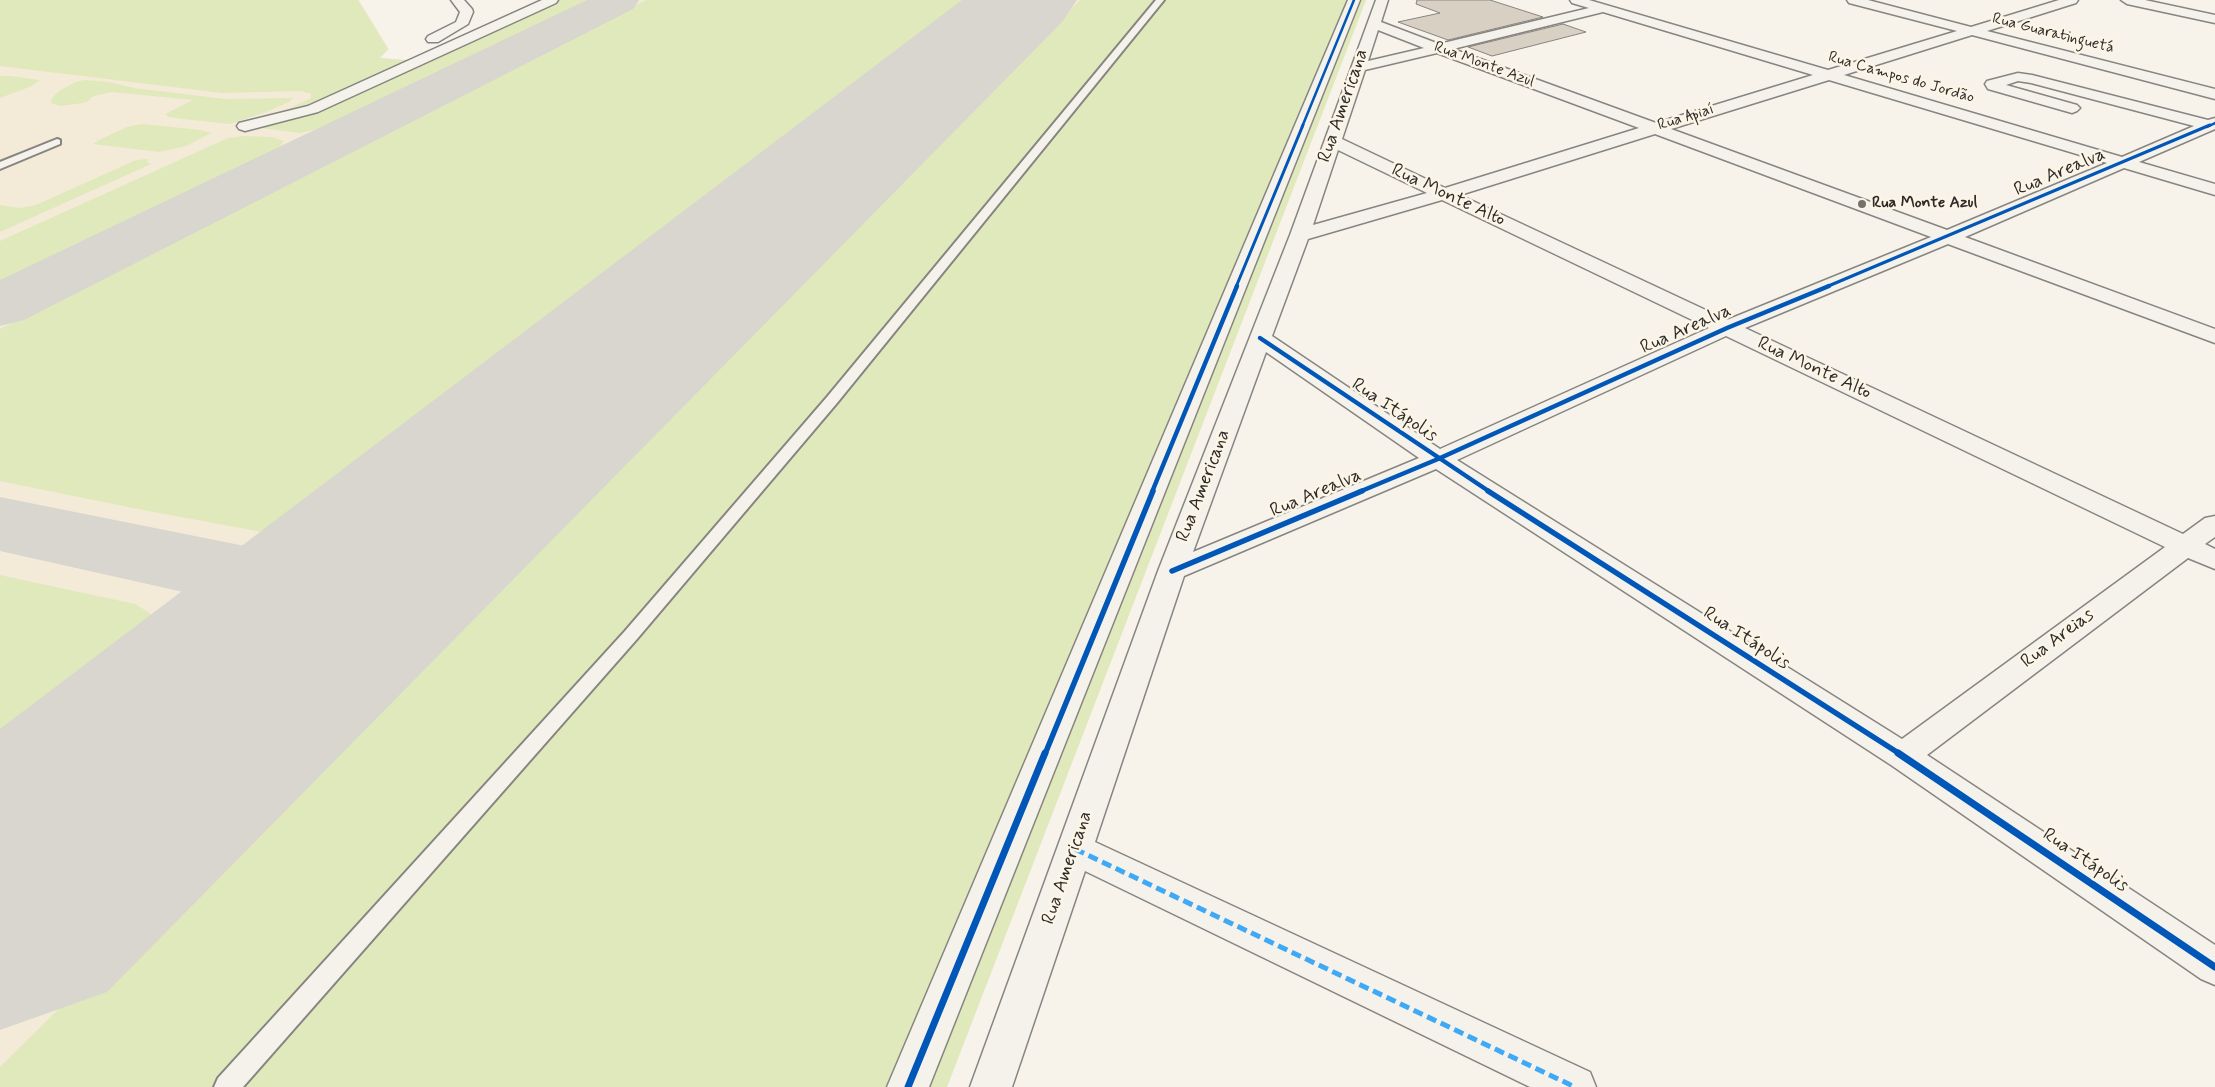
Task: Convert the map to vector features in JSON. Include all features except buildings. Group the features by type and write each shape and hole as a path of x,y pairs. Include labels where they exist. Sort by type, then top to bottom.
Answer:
{"street":[{"path":"407,52 461,24 467,12 458,0"},
{"path":"244,126 313,109 552,0"},
{"path":"908,1087 1354,0"},
{"name":"Rua Campos do Jordão","path":"1576,0 2215,190"},
{"name":"Rua Guaratinguetá","path":"1853,0 2215,94"},
{"name":"Rua Apiaí","path":"1300,236 1443,194 2072,0"},
{"path":"2127,0 2215,20"},
{"path":"1357,68 1630,2"},
{"name":"Rua Monte Azul","path":"1377,12 1438,48 1950,236 2215,336"},
{"name":"Rua Americana","path":"991,1087 1172,571 1300,236 1377,12"},
{"path":"2072,108 1992,86 1992,84 2018,77 2032,79 2212,124"},
{"name":"Rua Arealva","path":"1172,571 1438,459 1727,328 1950,236 2212,124"},
{"name":"Rua Monte Alto","path":"1332,140 2215,560"},
{"name":"Rua Itápolis","path":"1260,338 1438,459 1902,756 2215,967"},
{"name":"Rua Areias","path":"1902,756 2184,545 2215,524"},
{"path":"1074,849 1575,1087"}],"lane":[{"path":"227,1087 644,620 832,400 1160,0"},
{"path":"0,166 57,142"}],"shaded area":[{"path":"0,0 359,0 389,49 380,58 413,60 545,0 1366,0 947,1087 0,1087"}],"green space":[{"path":"0,0 358,0 388,49 380,58 413,61 545,0 589,0 321,128 301,133 261,128 273,116 311,98 311,94 301,91 222,93 0,66"},
{"path":"646,0 973,0 351,499 326,512 300,523 262,532 0,481 0,329"},
{"path":"1080,0 1366,0 947,1087 0,1087 0,1067"},
{"path":"0,76 40,80 32,86 0,98"},
{"path":"84,80 225,99 293,98 289,102 266,112 230,124 169,117 165,114 193,100 112,92 94,96 89,99 91,100 83,103 60,106 51,103 52,98 59,91"},
{"path":"142,124 201,130 211,133 186,146 159,152 93,144 127,127"},
{"path":"244,136 272,137 284,141 276,151 0,282 0,241 228,138"},
{"path":"148,159 147,162 151,164 0,232 0,205 20,208 36,205 136,160"},
{"path":"0,575 135,604 150,613 156,636 155,642 144,662 138,668 0,780"}],"taxiway":[{"path":"0,306 619,0"},
{"path":"0,524 265,580"},
{"path":"265,580 318,578 365,566 408,542"},
{"path":"265,580 289,593 296,610 286,649"}],"runway":[{"path":"0,901 1026,0"}],"marked path":[{"path":"1075,849 1575,1087"}],"cycle path":[{"path":"908,1087 1354,0"},
{"path":"1172,571 1438,459 1727,328 1984,222 2215,123"},
{"path":"1260,338 1438,459 1903,756 2215,967"}],"place":[{"name":"Rua Monte Azul","path":"1862,204"}]}
